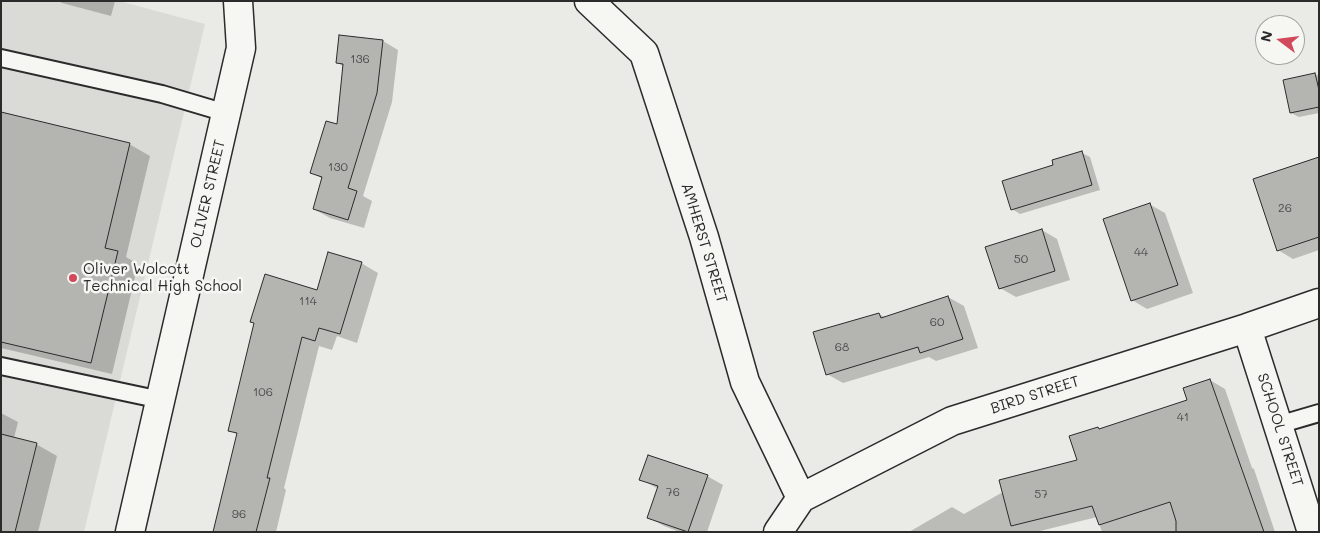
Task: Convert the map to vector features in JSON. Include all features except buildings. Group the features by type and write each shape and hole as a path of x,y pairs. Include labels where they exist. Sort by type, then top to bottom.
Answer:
{"street":[{"name":"OLIVER STREET","path":"130,532 242,48 238,1"},
{"name":"AMHERST STREET","path":"589,1 644,53 704,237 745,382 801,498"},
{"name":"BIRD STREET","path":"778,532 801,498 952,421 1247,328 1319,303"},
{"name":"SCHOOL STREET","path":"1247,328 1312,532"}],"lane":[{"path":"1,58 162,94 226,113"},
{"path":"1,366 161,400"},
{"path":"1278,425 1319,413"}],"shaded area":[{"name":"Oliver Wolcott Technical High School","path":"1,1 119,1 205,24 84,532 1,532"}],"place":[{"name":"Oliver Wolcott Technical High School","path":"73,278"}]}
